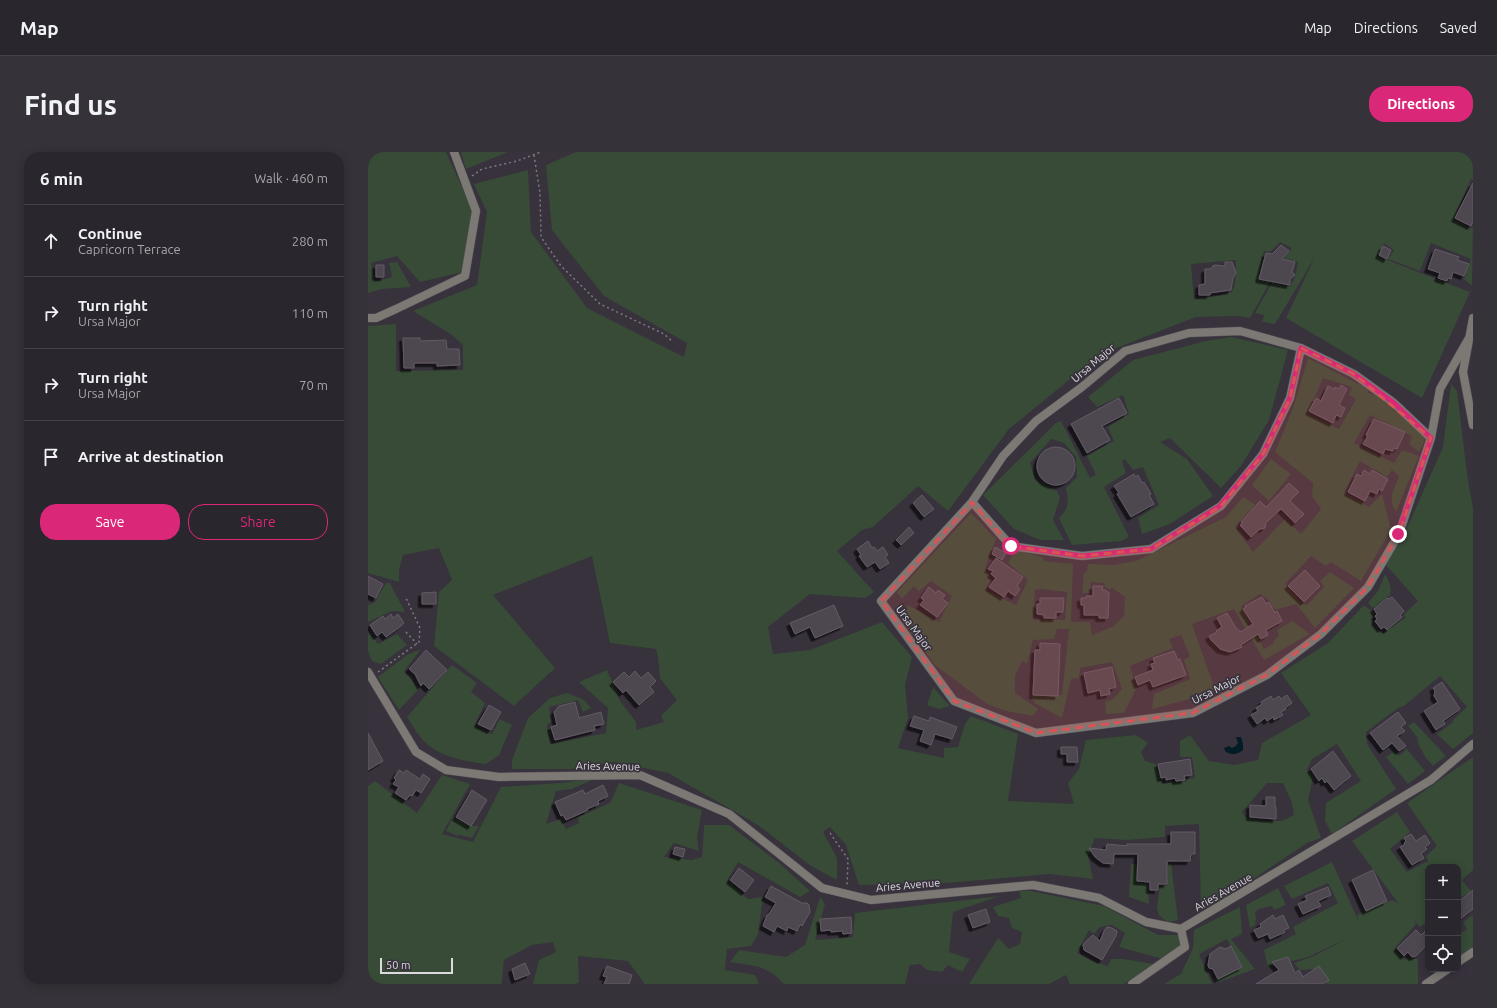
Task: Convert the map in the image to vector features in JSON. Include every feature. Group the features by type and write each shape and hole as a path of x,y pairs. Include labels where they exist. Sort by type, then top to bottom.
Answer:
{"street":[{"path":"368,318 376,318 466,276 476,211 454,152"},
{"path":"1473,318 1463,372 1473,425"},
{"name":"Ursa Major","path":"1431,438 1394,403 1354,374 1301,348 1240,331 1189,333 1125,351 1082,387 1036,421 1003,456 972,502 881,602 954,701 1036,732 1193,713 1267,675 1321,634 1368,587 1398,534 1431,438 1440,389 1469,338"},
{"path":"972,502 1011,546 1082,556 1151,549 1220,506 1263,454 1290,398 1301,348"},
{"name":"Aries Avenue","path":"370,674 416,752 446,770 499,777 640,775 730,814 822,888 871,900 1033,885 1099,898 1146,922 1181,929 1431,780 1473,744"},
{"path":"1132,984 1185,947 1181,929"},
{"path":"1461,960 1473,952"},
{"path":"1426,984 1444,972"}],"path":[{"path":"465,181 482,169 517,161 541,152"},
{"path":"534,155 540,193 541,237 562,266 600,304 664,334 672,342"},
{"path":"370,674 419,642 420,628 405,596"},
{"path":"406,632 417,644"},
{"path":"830,833 848,859 847,894"}],"highlighted area":[{"path":"1301,348 1354,374 1431,438 1399,534 1368,587 1321,634 1267,675 1193,713 1036,733 954,701 881,601 972,502 1011,546 1082,556 1151,549 1221,506 1263,454 1290,398"}],"green space":[{"path":"368,152 446,152 473,211 463,272 420,282 397,256 371,263 375,282 392,277 389,263 397,262 411,287 382,289 368,293"},
{"path":"461,152 508,152 466,169"},
{"path":"576,152 1473,152 1473,180 1471,179 1453,219 1470,229 1473,226 1472,286 1464,279 1471,259 1431,243 1420,271 1388,259 1394,250 1384,243 1377,256 1470,292 1422,398 1286,318 1315,257 1275,324 1262,322 1264,315 1255,313 1272,283 1290,287 1295,277 1298,262 1284,258 1292,248 1280,242 1270,252 1264,251 1258,279 1270,282 1250,318 1237,316 1196,317 1101,354 1009,429 948,511 918,486 873,527 862,530 837,551 874,592 865,598 810,594 768,627 773,654 810,650 882,622 912,657 905,685 908,718 898,748 944,758 944,748 958,747 965,724 971,716 1018,734 1008,801 1074,804 1068,783 1079,769 1086,740 1136,735 1148,743 1141,752 1145,761 1156,764 1161,783 1186,782 1187,779 1195,778 1192,757 1180,757 1180,741 1190,735 1209,761 1235,765 1258,760 1262,743 1311,715 1281,673 1328,643 1364,605 1374,613 1371,623 1382,634 1405,618 1404,614 1418,601 1385,564 1407,528 1443,447 1451,384 1457,391 1468,481 1473,508 1473,733 1453,749 1437,734 1453,722 1453,720 1467,707 1440,676 1404,706 1398,708 1366,732 1367,744 1396,789 1332,834 1325,821 1326,803 1361,781 1337,744 1312,759 1307,770 1313,777 1308,800 1321,838 1307,843 1219,902 1201,910 1199,824 1165,826 1165,837 1127,840 1095,838 1088,856 1093,879 1049,874 946,883 859,885 846,845 830,827 823,832 837,858 837,880 811,866 758,825 668,773 615,762 570,769 512,769 512,760 528,718 550,698 567,693 584,700 591,708 583,712 578,700 549,707 552,721 547,725 550,744 606,733 608,708 579,682 607,670 620,701 636,722 636,730 664,722 661,716 677,700 660,678 656,649 610,643 592,556 493,595 555,668 514,706 434,646 439,592 452,580 439,548 403,555 399,570 399,582 368,573 368,326 396,324 396,371 463,370 463,345 452,335 413,311 477,285 487,212 474,184 528,170 531,232 587,308 684,357 687,343 604,296 552,230 546,165","holes":["1236,260 1235,284 1232,292 1194,299 1191,264","1267,783 1283,783 1292,803 1294,815 1282,821 1260,821 1245,817 1242,812"]},
{"path":"1231,337 1288,350 1269,420 1241,466 1221,488 1170,438 1160,442 1187,459 1213,496 1170,524 1142,534 1138,518 1159,505 1143,467 1133,470 1125,459 1122,461 1126,473 1104,487 1129,537 1122,541 1072,545 1059,518 1065,511 1067,504 1068,497 1066,488 1077,477 1076,457 1064,443 1051,439 1030,463 1035,480 1057,491 1060,498 1053,520 1064,540 1040,540 1014,529 983,495 1056,423 1061,421 1090,478 1096,475 1087,456 1114,441 1108,427 1129,414 1123,395 1097,407 1088,397 1133,360 1206,341"},
{"path":"1308,358 1368,389 1368,393 1379,396 1427,436 1419,452 1409,444 1412,436 1370,415 1354,443 1394,463 1402,450 1419,456 1396,512 1393,508 1392,494 1399,476 1392,470 1387,477 1360,461 1344,492 1369,507 1382,494 1391,530 1361,581 1331,562 1326,566 1311,556 1285,584 1301,603 1307,605 1324,587 1320,581 1330,572 1354,588 1315,628 1296,604 1275,610 1269,600 1260,594 1241,606 1264,649 1274,643 1274,640 1279,636 1277,630 1292,621 1310,634 1264,660 1234,609 1192,624 1216,692 1152,709 1154,694 1190,679 1184,660 1190,656 1181,635 1169,639 1173,648 1130,666 1136,689 1124,713 1106,714 1105,702 1113,699 1122,689 1112,662 1080,668 1079,678 1071,679 1062,718 1036,704 1030,696 1062,695 1069,629 1057,629 1054,639 1033,640 1027,664 1022,661 1015,676 1015,693 1038,709 1033,716 1006,711 987,704 935,665 898,615 908,605 939,622 952,596 931,581 919,591 914,586 902,599 897,592 971,513 996,539 985,569 991,579 985,590 1016,605 1028,580 1008,563 1015,550 1043,557 1044,561 1073,564 1071,622 1090,622 1092,635 1112,627 1124,616 1125,597 1111,587 1111,590 1105,587 1104,583 1091,582 1090,593 1082,593 1084,573 1087,571 1088,564 1113,565 1136,561 1226,517 1243,497 1256,505 1235,527 1253,552 1285,519 1301,534 1321,509 1312,496 1313,483 1275,452 1293,408","holes":["1323,378 1352,387 1349,395 1356,399 1339,429 1307,414","1040,589 1067,592 1065,620 1033,620 1035,590"]},
{"path":"1271,459 1291,474 1269,501 1252,485"},
{"path":"1385,574 1390,585 1391,591 1389,597 1388,596 1373,608 1368,603 1378,591"},
{"path":"386,583 390,583 405,612 392,611 368,622 368,605 375,602"},
{"path":"368,630 378,644 397,634 407,645 381,664 372,661 368,651"},
{"path":"421,649 404,671 419,689 399,710 378,677 407,655"},
{"path":"452,665 477,683 471,692 485,703 474,726 492,734 500,719 512,725 499,755 486,764 451,757 435,750 421,738 407,717"},
{"path":"933,687 950,706 939,709 927,705"},
{"path":"1414,722 1446,756 1433,766 1419,746 1417,737 1408,726"},
{"path":"1407,749 1425,771 1408,784 1386,757 1395,751 1399,756"},
{"path":"1473,757 1473,870 1462,880 1471,891 1469,896 1466,894 1461,898 1461,864 1425,864 1425,923 1420,927 1413,919 1416,924 1394,949 1404,960 1408,958 1418,959 1418,984 1324,984 1315,969 1300,970 1294,963 1314,956 1348,938 1308,957 1268,967 1264,950 1296,934 1293,927 1338,903 1328,883 1292,899 1284,886 1332,862 1359,922 1357,915 1392,900 1399,904 1352,841 1397,812 1410,832 1390,849 1407,872 1428,861 1426,856 1437,846 1407,803"},
{"path":"442,775 470,784 442,834 473,842 501,787 594,779 572,789 556,791 546,824 561,819 566,829 579,823 578,817 610,803 619,783 702,810 697,838 699,851 674,843 664,857 692,860 702,857 704,825 729,825 778,862 810,891 800,897 738,862 727,881 748,899 763,897 758,934 751,946 727,949 725,970 755,975 759,984 643,984 644,983 628,961 578,956 579,982 575,984 533,984 539,960 556,952 553,942 532,945 504,960 501,984 368,984 368,786 375,781 417,813"},
{"path":"453,817 470,826 479,826 472,838 460,835 458,836 446,831"},
{"path":"1171,863 1178,920 1167,922 1159,915 1157,908 1160,885 1167,886 1168,864"},
{"path":"1131,864 1137,864 1137,883 1148,884 1149,904 1129,897"},
{"path":"1278,888 1286,905 1274,910 1272,906 1259,909 1255,912 1255,925 1250,928 1246,905"},
{"path":"1019,891 1031,891 1104,906 1158,935 1180,935 1180,946 1163,959 1119,947 1125,933 1112,925 1100,927 1094,934 1089,930 1077,953 1094,962 1108,966 1111,959 1123,959 1153,964 1124,984 1070,984 1066,975 1049,984 969,984 998,938 1009,949 1020,944 1022,932 1012,928 1009,918 998,916 993,907 1021,898"},
{"path":"1000,896 953,912 949,952 970,959 962,972 948,965 942,972 927,970 920,964 910,965 905,984 784,984 772,973 760,967 730,962 739,950 786,957 805,945 820,897 825,904 815,940 853,937 855,913"},
{"path":"1240,907 1242,934 1231,939 1255,969 1216,983 1214,980 1242,967 1227,939 1199,954 1212,984 1164,984 1181,974 1193,948 1194,930"},
{"path":"1473,915 1473,947 1461,955 1461,933 1467,929 1463,922"}],"water":[{"path":"1236,737 1241,737 1243,750 1234,754 1226,752 1224,748 1229,746 1232,748 1238,743"}],"building":[{"path":"1473,183 1473,221 1471,226 1455,218"},
{"path":"1281,245 1289,251 1282,259 1295,262 1292,272 1295,275 1290,279 1290,285 1259,279 1266,253 1272,254"},
{"path":"1383,246 1391,250 1387,259 1379,255"},
{"path":"1435,249 1459,257 1457,260 1469,264 1464,276 1453,272 1451,279 1448,278 1447,281 1438,278 1440,273 1428,269"},
{"path":"1225,262 1232,262 1236,273 1233,278 1231,290 1210,293 1210,295 1199,295 1199,285 1205,284 1205,269 1210,269 1214,265 1225,266"},
{"path":"376,265 384,265 384,277 376,277"},
{"path":"403,338 420,338 420,341 446,340 447,349 459,349 460,365 437,366 437,363 414,363 414,368 404,368"},
{"path":"1341,385 1347,389 1339,405 1345,408 1341,417 1336,415 1333,423 1309,411 1316,398 1321,401 1328,386 1334,389 1335,387 1339,389"},
{"path":"1119,398 1127,413 1102,426 1110,440 1087,453 1071,424"},
{"path":"1374,419 1405,432 1397,449 1394,448 1393,451 1385,449 1383,454 1363,444 1368,436 1366,435"},
{"path":"1052,447 1060,447 1067,450 1072,455 1075,466 1072,477 1067,482 1060,485 1052,485 1045,482 1040,477 1037,470 1037,462 1040,455 1045,450"},
{"path":"1364,470 1370,474 1372,470 1388,479 1382,491 1379,489 1377,494 1370,491 1365,501 1348,492 1357,474 1361,476"},
{"path":"1134,474 1135,477 1138,475 1142,483 1144,482 1151,494 1149,495 1154,504 1131,517 1117,494 1119,493 1114,486"},
{"path":"1289,483 1299,492 1290,501 1304,514 1295,523 1281,509 1266,523 1265,528 1260,529 1251,537 1240,525 1243,523 1241,522 1260,501 1266,507"},
{"path":"922,495 934,509 924,517 913,503"},
{"path":"909,527 914,533 901,545 896,540"},
{"path":"868,541 872,548 874,547 877,551 883,547 888,555 885,557 889,563 880,569 875,562 867,567 859,556 861,555 857,549"},
{"path":"995,547 1006,553 1002,560 992,554"},
{"path":"996,558 1023,577 1017,586 1020,589 1015,596 1008,591 1004,597 989,587 996,578 991,574 993,571 988,569"},
{"path":"1305,570 1320,586 1304,602 1288,586"},
{"path":"368,576 383,584 376,598 368,594"},
{"path":"1093,586 1103,586 1102,590 1109,592 1108,618 1099,618 1099,615 1084,615 1084,605 1081,605 1081,598 1093,596"},
{"path":"929,587 936,593 938,590 945,595 942,599 948,603 937,617 920,605 924,600 921,598"},
{"path":"436,592 436,604 422,604 422,593"},
{"path":"1262,597 1266,604 1269,602 1275,613 1277,611 1282,621 1266,630 1268,635 1261,639 1258,634 1241,645 1242,647 1230,652 1220,649 1209,636 1217,632 1216,631 1222,627 1217,618 1227,613 1236,628 1241,632 1253,624 1243,609 1246,607 1245,606"},
{"path":"1392,597 1404,611 1400,615 1402,617 1387,630 1384,627 1381,629 1375,621 1377,619 1375,616 1377,614 1374,609 1387,598 1389,599"},
{"path":"1040,598 1064,598 1063,612 1056,612 1056,618 1044,618 1044,615 1037,614 1037,604 1040,604"},
{"path":"834,605 843,626 815,638 810,627 795,634 790,623"},
{"path":"391,614 393,618 398,614 404,623 386,637 382,632 377,636 370,625 383,616 385,619"},
{"path":"1040,643 1060,644 1058,696 1033,695 1035,650 1040,650"},
{"path":"426,650 447,670 429,689 423,683 421,686 415,674 409,669"},
{"path":"1174,651 1178,660 1180,659 1186,675 1153,687 1150,680 1138,685 1135,677 1153,670 1151,664 1155,663 1153,658"},
{"path":"1112,667 1116,687 1109,689 1110,694 1101,696 1100,690 1088,693 1084,673"},
{"path":"635,671 641,678 648,672 656,681 650,687 654,692 639,705 626,690 623,693 613,682 624,672 629,677"},
{"path":"1442,682 1460,709 1443,721 1445,724 1436,730 1424,711 1438,702 1434,696 1435,691 1433,688"},
{"path":"1287,695 1292,703 1281,712 1283,715 1274,720 1273,717 1267,721 1265,718 1257,724 1251,715 1258,711 1256,708 1262,704 1261,702 1271,696 1273,700 1279,696 1281,699"},
{"path":"575,702 579,718 601,712 604,724 594,726 595,730 555,740 551,727 557,725 554,712 559,706"},
{"path":"489,705 501,712 491,730 478,724"},
{"path":"1398,712 1406,723 1401,727 1405,731 1397,736 1406,746 1399,751 1392,743 1383,750 1370,733"},
{"path":"914,716 929,721 930,717 957,727 952,739 935,734 931,745 920,741 924,730 910,726"},
{"path":"368,733 383,761 368,770"},
{"path":"1061,747 1077,747 1078,762 1067,762 1067,754 1061,754"},
{"path":"1333,751 1351,776 1334,790 1327,781 1325,783 1322,778 1319,781 1311,769"},
{"path":"1190,759 1192,775 1184,776 1185,780 1176,781 1175,778 1166,780 1166,777 1161,778 1158,764"},
{"path":"399,770 404,773 406,770 420,779 423,774 430,779 421,793 416,790 412,796 410,795 406,800 395,793 399,787 393,784 396,780 394,778"},
{"path":"603,785 608,796 598,801 599,804 566,820 563,815 561,816 555,802 583,790 585,794"},
{"path":"472,790 487,800 471,826 456,817"},
{"path":"1266,797 1275,797 1276,819 1250,817 1250,805 1266,806"},
{"path":"1171,832 1195,832 1195,854 1191,854 1190,861 1167,861 1167,884 1158,884 1158,890 1150,890 1150,882 1137,881 1138,854 1114,854 1113,864 1103,863 1095,857 1089,848 1106,850 1107,844 1127,846 1127,844 1171,844"},
{"path":"1411,834 1416,841 1425,835 1430,843 1425,847 1427,849 1421,854 1424,858 1412,865 1400,847 1405,844 1404,843 1406,841 1404,838"},
{"path":"675,847 685,849 683,857 673,854"},
{"path":"739,868 754,880 745,892 730,880"},
{"path":"1373,870 1387,901 1366,911 1352,880"},
{"path":"771,886 802,903 807,903 809,905 810,912 802,926 800,925 797,931 788,927 787,931 777,926 774,932 763,926 767,915 776,903 765,897"},
{"path":"1328,887 1331,895 1318,901 1321,906 1303,914 1298,904 1307,900 1305,896"},
{"path":"1473,890 1473,909 1461,919 1461,900"},
{"path":"986,909 990,922 973,928 968,915"},
{"path":"1273,915 1275,919 1283,915 1289,928 1284,930 1285,932 1270,939 1268,934 1258,938 1254,930 1261,927 1260,924"},
{"path":"851,917 852,933 843,934 842,931 831,932 831,930 821,931 820,919"},
{"path":"1107,927 1117,931 1116,936 1102,960 1084,950 1083,945 1093,935 1100,941"},
{"path":"1416,930 1421,935 1425,931 1425,947 1416,956 1412,957 1408,952 1404,956 1397,948"},
{"path":"1231,946 1242,967 1218,979 1213,969 1209,968 1208,965 1210,954 1220,947 1226,949"},
{"path":"1288,957 1295,973 1299,970 1303,977 1319,966 1329,980 1323,984 1256,984 1279,970 1272,962"},
{"path":"525,963 530,974 515,980 512,969"},
{"path":"607,966 632,975 629,984 604,984 607,977 603,976"}],"route":[{"path":"1011,546 1082,556 1151,549 1220,506 1263,454 1290,398 1301,348 1354,374 1394,403 1431,438 1398,534"}]}
